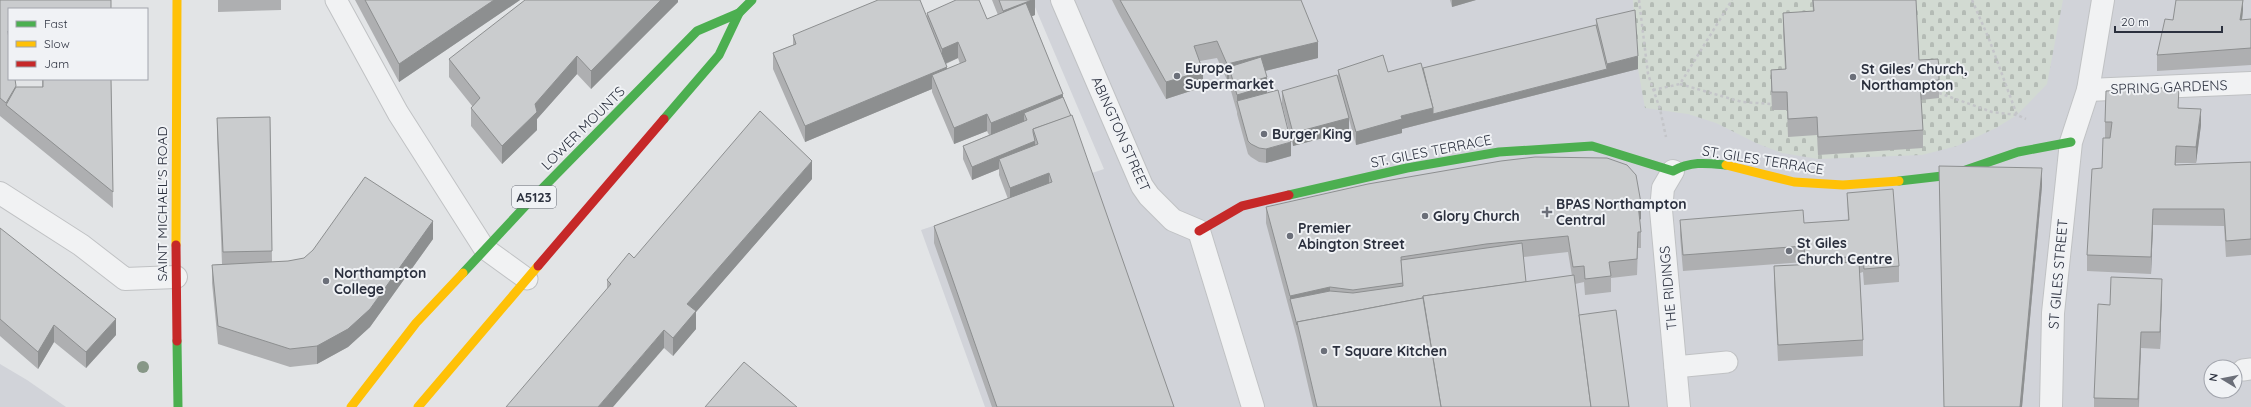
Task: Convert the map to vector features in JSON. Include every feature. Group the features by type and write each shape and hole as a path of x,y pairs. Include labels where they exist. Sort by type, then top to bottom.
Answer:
{"street":[{"name":"SAINT MICHAEL'S ROAD","path":"177,0 175,174 178,407"},
{"name":"LOWER MOUNTS","path":"418,407 719,55 739,13 752,0"},
{"name":"ABINGTON STREET","path":"1062,0 1142,186 1149,196 1173,220 1199,231"},
{"name":"ST GILES STREET","path":"2051,407 2053,313 2072,142 2088,90 2104,0"},
{"name":"LOWER MOUNTS","path":"351,407 416,323 484,248 697,31 739,13"},
{"name":"SPRING GARDENS","path":"2088,90 2251,83"},
{"name":"ST. GILES TERRACE","path":"1199,231 1242,206 1407,168 1498,152 1592,146 1673,171 1684,164 1699,162 1726,165 1794,182 1843,185 1877,184 1951,175 2018,152 2072,142"},
{"name":"THE RIDINGS","path":"1673,171 1663,188 1661,210 1679,407"},
{"path":"0,193 81,245 125,279 176,277"},
{"path":"1199,231 1253,407"}],"lane":[{"path":"336,0 398,113 484,248 527,279"},
{"path":"1675,367 1727,362"}],"path":[{"path":"1639,0 1648,74 1660,109 1673,171"},
{"path":"1680,84 1732,0"},
{"path":"1972,0 1989,38 2017,115"},
{"path":"1653,90 1680,84 1742,102 1772,104"},
{"path":"1939,93 1992,112 2017,115 2030,122"}],"shaded area":[{"path":"1032,0 2251,0 2251,407 985,407 921,230 1104,169"},
{"path":"0,364 27,380 66,407 0,407"}],"green space":[{"path":"1633,0 2063,0 2047,84 2017,115 1996,128 1957,146 1922,155 1818,159 1782,153 1756,143 1716,123 1688,114 1645,108 1638,69"}],"building":[{"path":"0,0 111,0 111,8 8,8 8,80 15,80 16,86 6,103 0,98"},
{"path":"365,0 494,0 399,64"},
{"path":"525,0 661,0 591,71 577,56 535,104 537,112 502,146 471,108 480,98 449,59"},
{"path":"878,0 920,0 947,67 805,126 773,53 796,44 793,35"},
{"path":"956,0 979,0 987,19 1026,3 1063,94 991,123 987,114 954,128 932,75 966,61 958,42 942,49 927,13"},
{"path":"999,0 1032,0 1003,11"},
{"path":"1120,0 1301,0 1318,42 1227,64 1217,41 1194,46 1203,71 1166,82"},
{"name":"St Giles' Church, Northampton","path":"1813,0 1916,0 1919,60 1938,59 1939,66 1939,80 1920,82 1923,130 1818,137 1817,117 1788,119 1787,92 1772,92 1771,70 1786,69 1783,13 1814,11"},
{"path":"2176,0 2243,0 2240,20 2251,19 2251,48 2157,55 2165,19 2173,20"},
{"path":"1635,10 1638,56 1607,64 1596,19"},
{"path":"1596,25 1607,69 1433,114 1433,108 1423,68"},
{"path":"1383,55 1388,72 1421,63 1433,108 1401,116 1402,119 1356,132 1338,70"},
{"path":"1261,57 1267,77 1254,81 1257,89 1237,95 1229,67"},
{"path":"1337,75 1349,118 1293,133 1282,91"},
{"path":"43,80 111,80 113,192 6,105 16,87 43,87"},
{"path":"2179,87 2178,108 2201,109 2196,147 2176,146 2175,165 2251,162 2251,239 2226,241 2224,209 2153,209 2151,257 2087,255 2092,169 2102,168 2103,138 2110,138 2112,122 2105,122 2106,91"},
{"name":"Burger King","path":"1278,90 1291,142 1266,149 1259,148 1248,141 1237,101"},
{"path":"1063,97 1071,116 1033,129 1035,141 972,167 963,146 1027,120 1024,113"},
{"path":"760,111 812,161 687,304 696,311 673,338 664,330 598,407 506,407 611,284 607,280 629,253 634,258"},
{"path":"1072,115 1174,407 997,407 934,226 1052,182 1049,173 1010,188 999,159 1038,144 1033,129"},
{"path":"270,117 272,251 223,252 217,118"},
{"path":"1535,157 1607,158 1627,165 1636,175 1641,203 1638,204 1641,232 1638,232 1637,259 1609,262 1611,276 1585,279 1584,266 1573,267 1568,236 1486,244 1401,257 1403,283 1353,290 1330,287 1290,296 1266,207 1368,184 1501,161"},
{"path":"1939,166 2042,168 2020,407 1944,407"},
{"name":"Northampton College","path":"365,177 433,221 370,309 348,329 317,346 290,349 218,326 212,265 288,261 304,258 313,250"},
{"name":"St Giles Church Centre","path":"1893,189 1899,266 1864,269 1863,256 1805,260 1804,246 1683,255 1680,220 1803,210 1804,223 1849,220 1847,193"},
{"path":"0,228 116,319 86,352 54,325 38,352 0,319"},
{"path":"1522,243 1526,282 1423,296 1423,298 1297,322 1297,325 1290,299 1330,291 1353,293 1403,286 1401,260"},
{"path":"1859,262 1863,340 1778,345 1774,266"},
{"path":"1574,275 1591,407 1441,407 1423,296"},
{"path":"2111,277 2162,279 2160,332 2141,332 2138,399 2094,398 2098,304 2110,305"},
{"path":"1423,298 1441,407 1317,407 1297,322"},
{"path":"1616,310 1629,407 1591,407 1579,315"},
{"path":"744,362 797,407 705,407"}],"traffic: fast":[{"path":"664,119 719,55 739,13 752,0"},
{"path":"463,273 530,201 697,31 739,13"},
{"path":"1899,181 1951,175 2018,152 2071,142"},
{"path":"1289,195 1407,168 1499,152 1592,146 1673,171 1692,164 1705,163 1726,165"},
{"path":"177,341 178,407"}],"traffic: slow":[{"path":"176,245 177,0"},
{"path":"1726,165 1794,182 1843,185 1899,181"},
{"path":"418,407 538,266"},
{"path":"351,407 416,323 463,273"}],"traffic: jam":[{"path":"538,266 664,119"},
{"path":"1199,231 1242,206 1289,195"},
{"path":"176,245 177,341"}],"place":[{"name":"Europe Supermarket","path":"1177,76"},
{"name":"St Giles' Church, Northampton","path":"1853,77"},
{"name":"Burger King","path":"1264,134"},
{"name":"BPAS Northampton Central","path":"1547,212"},
{"name":"Glory Church","path":"1425,216"},
{"name":"Premier Abington Street","path":"1290,236"},
{"name":"St Giles Church Centre","path":"1789,251"},
{"name":"Northampton College","path":"326,281"},
{"name":"T Square Kitchen","path":"1324,351"}]}
